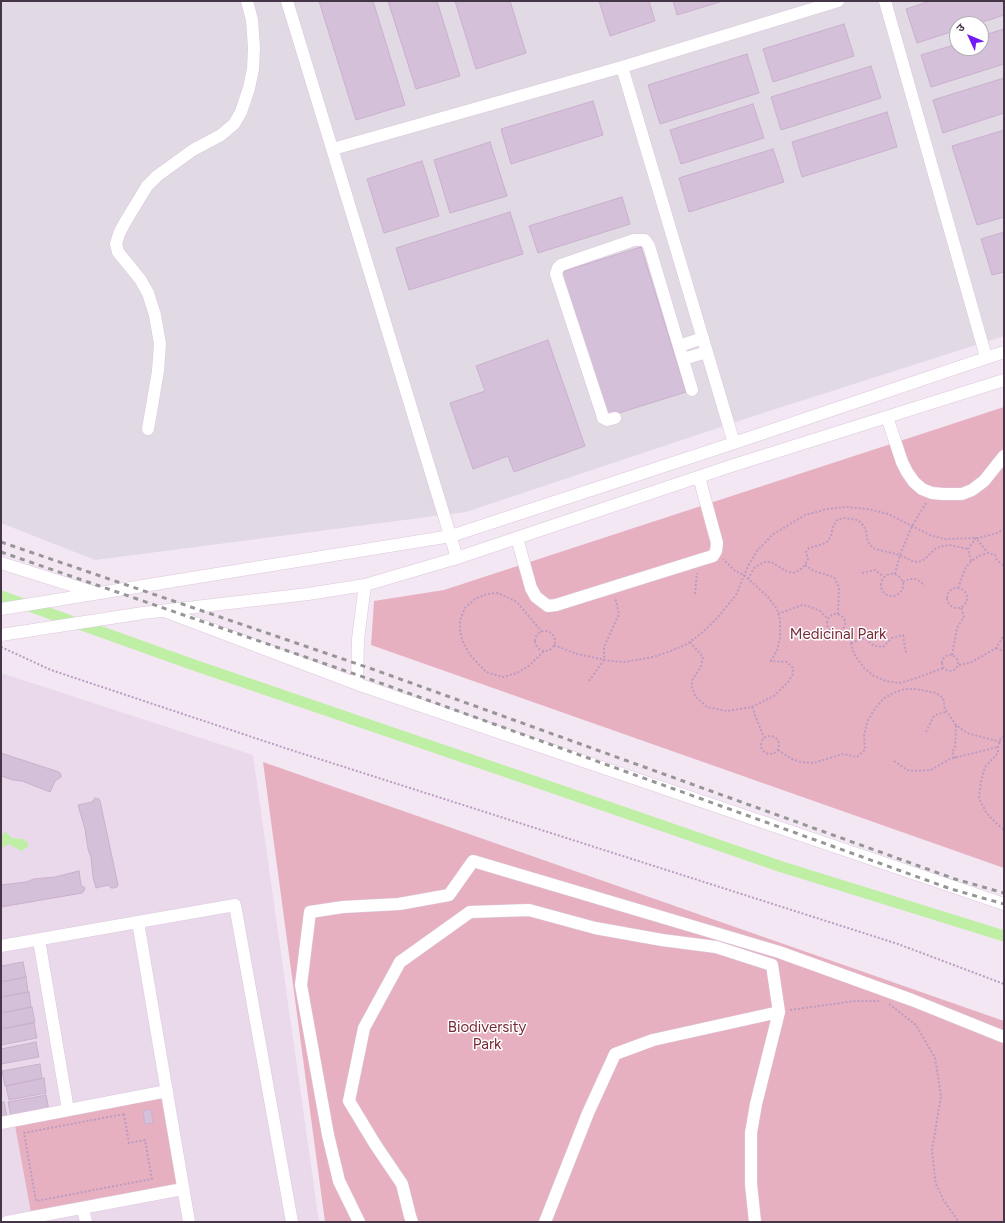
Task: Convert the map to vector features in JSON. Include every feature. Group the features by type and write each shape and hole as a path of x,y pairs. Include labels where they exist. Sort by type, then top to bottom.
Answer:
{"street":[{"path":"148,429 158,371 160,344 155,315 148,293 140,279 118,252 116,244 124,224 147,186 157,176 193,150 221,135 234,124 241,112 249,88 254,48 252,20 247,1"},
{"path":"287,1 457,558"},
{"path":"333,148 622,67 838,1"},
{"path":"885,1 986,357"},
{"path":"622,67 734,443"},
{"path":"615,418 607,420 603,418 556,274 560,265 634,240 645,240 649,246 692,390"},
{"path":"679,346 703,338"},
{"path":"683,359 707,352"},
{"path":"1,609 451,536 1004,352"},
{"path":"1,634 161,610 308,594 365,585 457,558 699,476 1004,380"},
{"path":"887,417 902,462 907,472 914,482 922,489 932,493 962,494 972,490 984,481 1004,456"},
{"path":"517,538 531,588 536,597 548,606 556,605 712,556 716,551 717,543 699,476"},
{"path":"1,563 90,594"},
{"path":"357,684 358,639 365,585"},
{"path":"161,610 357,684 1004,904"},
{"path":"359,1222 339,1181 328,1135 301,985 310,912 342,907 399,904 448,894 473,861 779,952 906,997 1004,1037"},
{"path":"1,946 235,905 292,1222"},
{"path":"412,1222 402,1184 375,1144 349,1101 364,1028 400,962 470,912 529,910 595,928 662,940 716,946 772,964 779,1012 756,1104 751,1133 752,1184 755,1222"},
{"path":"138,922 189,1222"},
{"path":"39,940 68,1110"},
{"path":"544,1222 588,1113 615,1054 653,1040 779,1012"},
{"path":"1,1123 167,1091"},
{"path":"7,1222 183,1189"},
{"path":"83,1208 86,1222"}],"path":[{"path":"895,574 900,555 912,526 932,493"},
{"path":"554,645 577,654 604,660 624,662 671,651 690,642 718,617 736,594 757,551 772,534 805,515 834,508 846,507 868,509 888,514 930,535 944,539 976,538 997,533 1004,529"},
{"path":"748,579 754,568 764,562 771,562 786,572 793,573 800,570 808,559 806,552 808,548 828,541 831,536 833,526 837,520 844,518 858,520 863,525 866,530 867,539 871,546 875,549 900,555 912,561 919,562 925,559 936,548 943,546 950,545 968,549"},
{"path":"968,549 976,538"},
{"path":"976,538 988,554"},
{"path":"968,549 971,561"},
{"path":"690,642 703,657 701,666 692,681 696,696 700,702 707,707 727,711 752,707 774,696 788,682 794,668 787,662 771,661 777,650 780,638 780,620 777,609 768,597 744,575 735,571 727,564 716,551"},
{"path":"958,588 965,569 971,561 979,556 988,554 995,555 997,560 1004,566"},
{"path":"695,594 697,561"},
{"path":"805,565 814,571 834,577 839,587 838,614"},
{"path":"862,573 875,570 884,577"},
{"path":"888,574 895,574 902,582 902,589 898,595 887,596 880,587 882,580 888,574"},
{"path":"902,582 909,579 916,579 925,585"},
{"path":"589,681 604,660 604,647 619,614 613,587"},
{"path":"958,588 964,591 967,597 966,603 961,607 955,608 949,604 947,598 952,590 958,588"},
{"path":"542,632 518,602 498,593 487,594 475,599 465,608 460,620 460,632 463,642 470,655 486,672 503,676 517,673 530,665 544,651"},
{"path":"778,614 790,608 802,606 811,607 820,611 827,618"},
{"path":"952,655 957,628 964,617 961,607"},
{"path":"841,631 845,623 843,617 838,614 832,614 827,618 826,624 829,630 835,632 841,631 847,635 854,654 864,668 874,676 886,681 899,683 943,668"},
{"path":"545,631 551,633 555,639 554,645 550,650 544,651 538,649 535,642 536,636 542,632 545,631"},
{"path":"943,668 948,671 953,671 959,665 972,662 996,648 1004,635"},
{"path":"851,643 865,638 874,646 883,647 892,638 903,636 906,653"},
{"path":"1,647 51,670 296,751 898,944 1004,984"},
{"path":"996,648 1004,651"},
{"path":"943,668 943,660 946,656 952,655 958,659 959,665"},
{"path":"778,750 792,759 812,763 843,754 857,757 865,750 864,736 867,722 874,710 883,699 893,693 905,689 916,689 936,693 943,698 947,712 956,725 967,733 1000,742"},
{"path":"752,707 764,738"},
{"path":"926,732 934,716 947,712"},
{"path":"955,758 952,752 955,746 956,725"},
{"path":"769,736 775,737 779,744 778,750 773,753 764,752 761,744 764,738 769,736"},
{"path":"1004,736 1001,738 998,746 998,753 985,767 981,781 979,798 986,812 1004,830"},
{"path":"894,761 907,770 931,770 950,759 998,746"},
{"path":"779,1012 855,1001 882,1001"},
{"path":"887,1003 916,1025 935,1058 941,1096 932,1150 935,1178 936,1184 944,1201 959,1222"},
{"path":"124,1114 129,1143 145,1140 152,1179 36,1201 24,1133 124,1114"}],"shaded area":[{"path":"1,1 1004,1 1004,336 763,413 466,512 95,560 1,523"},
{"path":"1,673 253,755 319,1222 1,1222"},
{"path":"5,831 12,838 23,839 28,843 28,847 21,851 9,844 1,848 1,838"}],"green space":[{"name":"Medicinal Park","path":"1004,407 1004,868 371,645 374,601 444,590"},
{"name":"Biodiversity Park","path":"263,762 1004,1021 1004,1222 325,1222"},
{"path":"161,1097 177,1184 31,1213 15,1125"}],"building":[{"path":"319,1 373,1 405,105 356,120"},
{"path":"388,1 437,1 460,76 416,89"},
{"path":"455,1 510,1 526,53 476,69"},
{"path":"599,1 649,1 655,21 610,36"},
{"path":"673,1 723,1 677,15"},
{"path":"930,1 1004,1 1004,15 989,20 989,16 949,16 949,33 917,43 906,9"},
{"path":"844,24 854,56 773,82 763,49"},
{"path":"1004,29 1004,64 931,87 921,55 949,46 949,56 989,56 989,34"},
{"path":"747,54 759,93 660,124 648,85"},
{"path":"871,66 881,98 781,130 771,97"},
{"path":"1004,78 1004,113 943,133 933,100"},
{"path":"593,101 603,135 511,164 501,129"},
{"path":"753,104 764,138 681,164 670,130"},
{"path":"887,112 897,147 802,177 792,142"},
{"path":"1004,130 1004,217 977,225 952,146"},
{"path":"490,142 507,196 450,213 434,160"},
{"path":"773,149 784,182 689,212 679,178"},
{"path":"422,161 439,216 384,233 367,179"},
{"path":"622,197 630,224 538,253 529,226"},
{"path":"510,212 523,254 409,290 396,248"},
{"path":"1004,232 1004,272 992,275 981,239"},
{"path":"641,247 686,392 606,417 561,272"},
{"path":"548,340 585,446 514,472 508,456 473,469 450,403 485,391 476,366"},
{"path":"1,753 59,772 61,777 55,781 50,792 22,781 1,776"},
{"path":"95,798 99,799 100,801 118,885 114,888 111,888 108,885 96,888 93,877 91,857 78,805 92,802"},
{"path":"79,871 81,885 85,888 82,893 1,907 1,885 55,877"},
{"path":"23,962 26,977 1,982 1,966"},
{"path":"26,977 28,992 1,997 1,982"},
{"path":"29,992 31,1007 1,1013 1,997"},
{"path":"32,1007 35,1022 1,1029 1,1013"},
{"path":"34,1023 37,1038 1,1045 1,1029"},
{"path":"36,1042 39,1057 1,1064 1,1049"},
{"path":"40,1064 42,1078 5,1086 2,1071"},
{"path":"44,1078 46,1093 9,1100 6,1086"},
{"path":"46,1095 49,1110 11,1117 8,1102"},
{"path":"4,1102 7,1117 1,1118 1,1103"},
{"path":"151,1109 153,1123 145,1124 143,1111"}],"waterway":[{"path":"1,596 191,664 779,866 1004,936"}],"railway":[{"path":"1,542 375,670 955,879 1004,893"},
{"path":"1,552 372,680 951,889 1004,904"}]}
